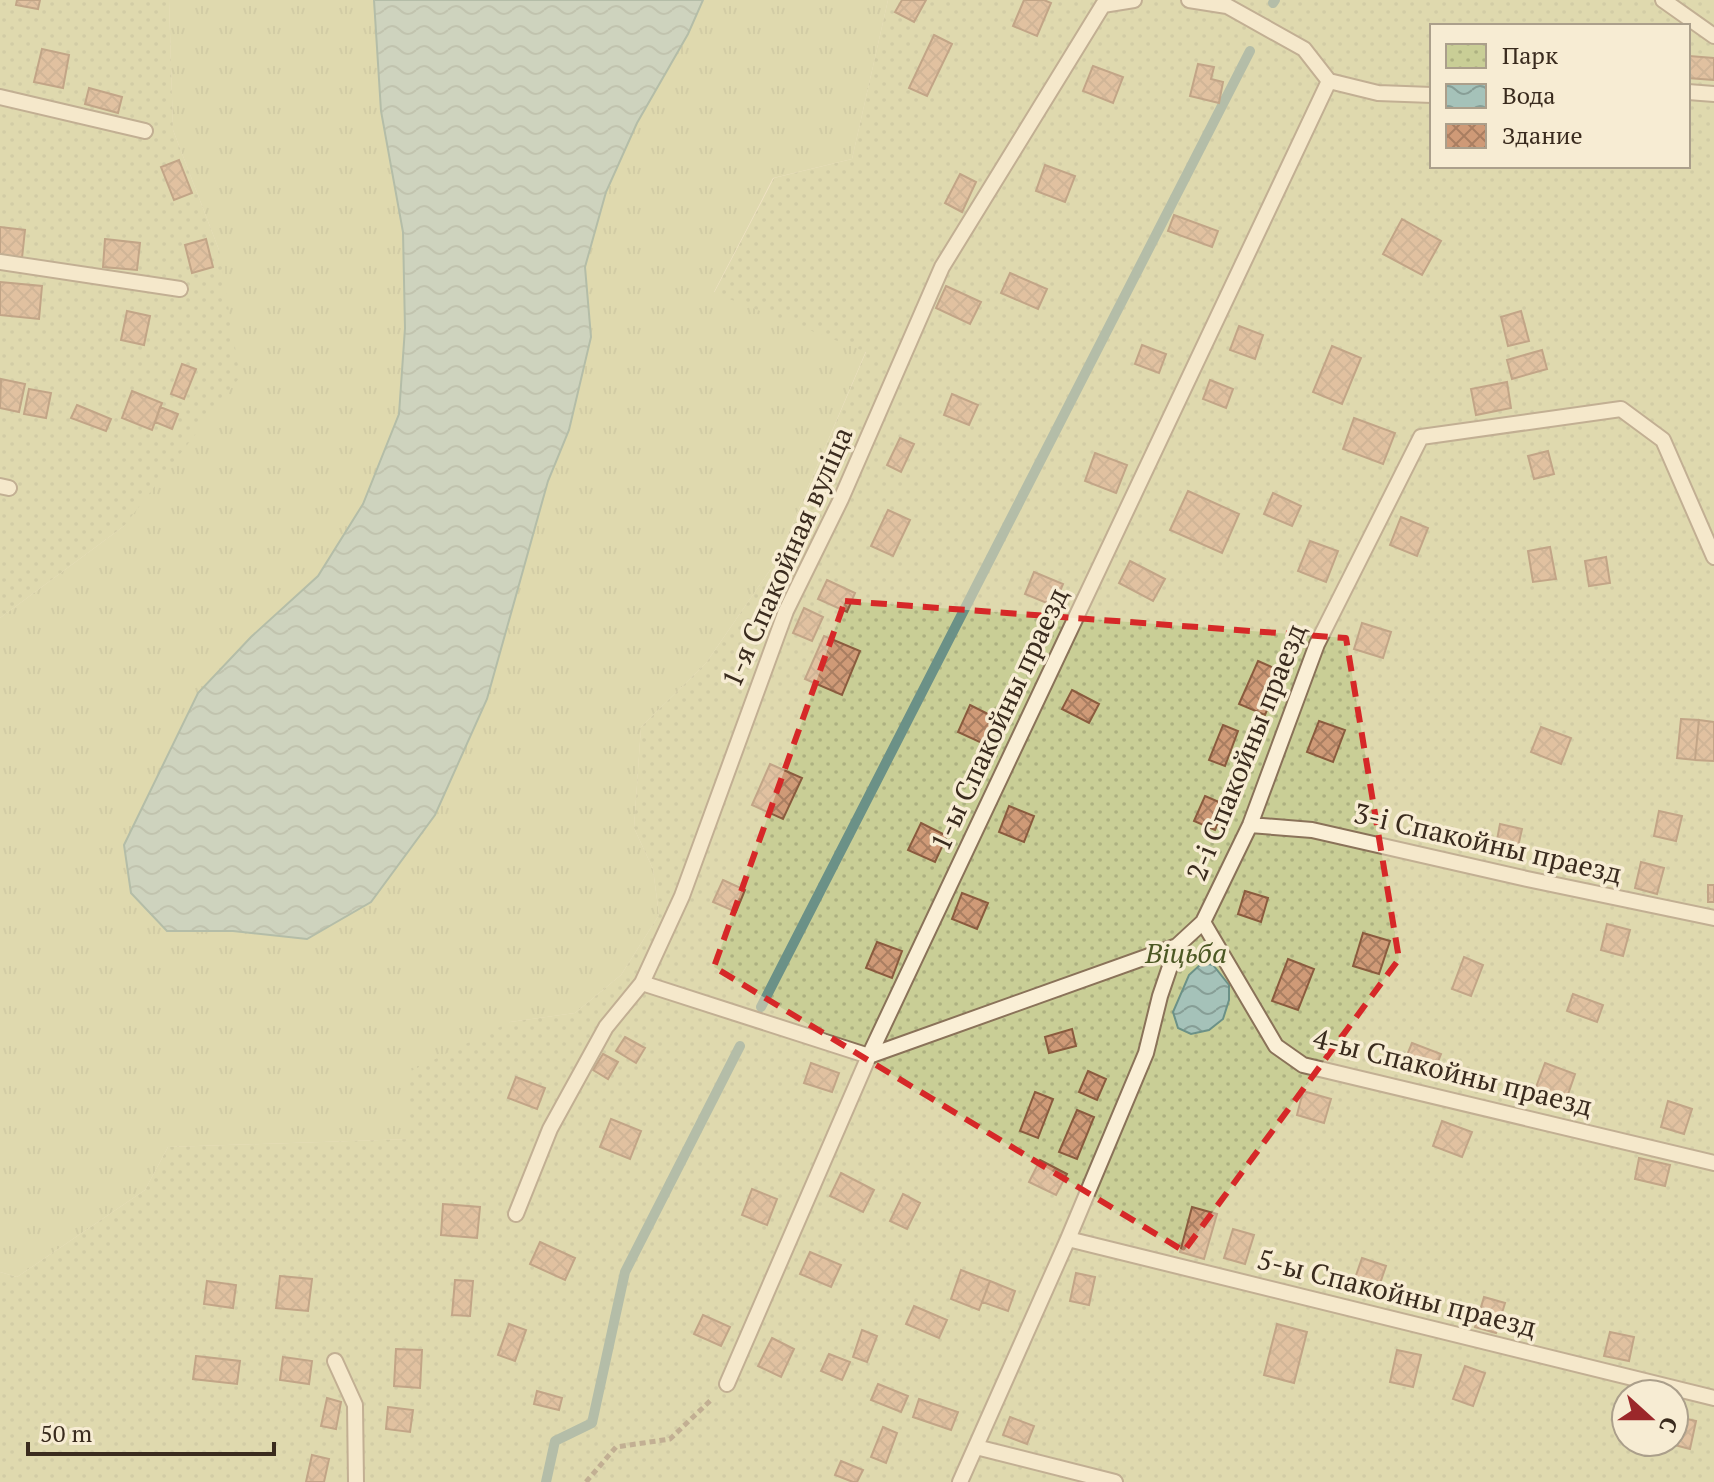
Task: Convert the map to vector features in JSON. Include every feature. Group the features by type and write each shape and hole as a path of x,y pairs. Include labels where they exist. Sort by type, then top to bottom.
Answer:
{"lane":[{"name":"1-я Спакойная вуліца","path":"516,1214 550,1129 606,1027 642,983 682,896 786,611 841,499 942,267 1103,5 1134,0"},
{"path":"1189,0 1227,6 1304,49 1329,81 1378,93 1430,95"},
{"path":"1663,0 1714,36"},
{"name":"1-ы Спакойны праезд","path":"727,1384 869,1056 1329,81"},
{"path":"1690,92 1714,94"},
{"path":"0,97 145,131"},
{"path":"0,262 180,289"},
{"name":"2-і Спакойны праезд","path":"960,1482 1068,1239 1146,1053 1160,996 1177,946 1203,922 1250,825 1317,644 1421,437 1621,409 1663,440 1714,557"},
{"name":"3-і Спакойны праезд","path":"1250,825 1312,830 1714,918"},
{"name":"4-ы Спакойны праезд","path":"1203,922 1276,1046 1303,1065 1714,1163"},
{"path":"642,983 869,1056 1177,946"},
{"name":"5-ы Спакойны праезд","path":"1068,1239 1714,1398"},
{"path":"335,1361 355,1405 356,1482"},
{"path":"976,1447 1115,1482"}],"path":[{"path":"586,1482 616,1447 670,1439 727,1384"}],"highlighted area":[{"path":"845,601 1346,638 1399,959 1184,1251 714,967"}],"green space":[{"path":"0,0 169,0 173,130 219,250 240,377 124,526 0,618"},
{"path":"169,0 374,0 381,111 403,232 405,328 399,414 363,504 318,576 251,637 198,693 124,845 167,931 233,931 487,699 548,481 569,430 591,337 585,267 606,192 637,123 688,34 703,0 888,0 852,159 773,178 714,292 866,351 777,560 706,663 641,727 634,828 653,869 659,915 621,975 575,1013 510,1022 411,1139 168,1147 145,1190 17,1277 0,1272 0,618 124,526 219,250 173,130"},
{"name":"Віцьба","path":"888,0 1714,0 1714,1482 0,1482 0,1272 17,1277 145,1190 168,1147 410,1139 407,1073 510,1022 575,1013 621,975 659,915 653,869 634,828 641,727 706,663 777,560 866,352 714,293 774,178 852,159"}],"water":[{"path":"374,0 703,0 688,34 637,123 606,192 585,267 591,337 569,430 548,481 487,699 435,815 371,902 307,939 233,931 167,931 131,893 124,845 198,693 251,637 318,576 363,504 399,414 405,328 403,232 381,111"},
{"path":"1202,963 1213,965 1229,985 1229,1000 1223,1019 1209,1030 1191,1034 1178,1028 1173,1012 1189,975"}],"building":[{"path":"17,0 40,0 38,9 16,5"},
{"path":"902,0 926,0 914,22 895,12"},
{"path":"1024,0 1051,3 1037,36 1013,26"},
{"path":"934,35 952,44 927,96 909,88"},
{"path":"42,49 69,55 63,88 34,82"},
{"path":"1690,56 1714,58 1714,80 1690,78"},
{"path":"1198,64 1214,67 1211,79 1223,82 1219,103 1190,96"},
{"path":"1093,66 1123,77 1113,103 1083,91"},
{"path":"89,88 122,97 118,113 85,104"},
{"path":"179,160 192,193 174,200 161,167"},
{"path":"1045,165 1075,176 1065,202 1036,191"},
{"path":"960,174 976,182 962,212 945,203"},
{"path":"1174,215 1218,231 1212,247 1168,231"},
{"path":"1402,219 1441,241 1422,275 1383,254"},
{"path":"0,227 25,230 22,258 0,256"},
{"path":"105,239 140,243 137,270 103,267"},
{"path":"206,239 213,267 192,273 185,245"},
{"path":"1010,273 1047,289 1038,309 1001,293"},
{"path":"0,282 42,286 39,319 0,315"},
{"path":"946,286 981,302 970,324 936,308"},
{"path":"127,311 150,316 144,345 121,340"},
{"path":"1521,311 1529,341 1508,346 1501,317"},
{"path":"1239,326 1263,335 1255,359 1230,350"},
{"path":"1142,345 1166,354 1159,373 1135,364"},
{"path":"1332,346 1361,358 1342,404 1313,392"},
{"path":"1542,350 1547,369 1512,379 1507,360"},
{"path":"182,364 196,369 184,399 171,394"},
{"path":"1,379 25,384 19,412 0,408"},
{"path":"1210,380 1233,389 1226,408 1203,399"},
{"path":"1507,382 1511,408 1476,415 1471,389"},
{"path":"29,389 51,393 46,418 24,414"},
{"path":"132,391 162,403 152,430 122,418"},
{"path":"952,394 978,405 969,425 944,415"},
{"path":"77,405 111,419 106,431 71,418"},
{"path":"160,407 178,414 172,429 155,422"},
{"path":"1354,418 1395,433 1383,464 1343,449"},
{"path":"900,438 914,444 901,472 887,465"},
{"path":"1548,451 1554,474 1534,479 1528,456"},
{"path":"1095,453 1127,465 1116,493 1085,481"},
{"path":"1188,491 1239,514 1222,553 1170,530"},
{"path":"1273,493 1301,506 1292,526 1264,514"},
{"path":"888,510 910,520 893,556 871,546"},
{"path":"1401,517 1428,528 1417,556 1390,545"},
{"path":"1310,541 1338,551 1326,582 1298,571"},
{"path":"1550,547 1556,579 1533,582 1528,551"},
{"path":"1606,557 1610,583 1589,586 1585,561"},
{"path":"1130,561 1165,579 1153,601 1119,583"},
{"path":"1034,572 1063,584 1054,606 1025,594"},
{"path":"827,580 855,593 847,612 818,599"},
{"path":"804,608 823,617 812,641 793,633"},
{"path":"1362,623 1391,632 1383,658 1354,649"},
{"path":"824,636 860,651 842,695 805,679"},
{"path":"1258,661 1283,672 1265,715 1239,704"},
{"path":"1072,690 1099,704 1089,723 1062,709"},
{"path":"970,705 996,718 984,744 958,732"},
{"path":"1681,719 1699,720 1695,760 1677,758"},
{"path":"1699,720 1714,722 1714,761 1695,760"},
{"path":"1319,721 1345,730 1333,762 1307,752"},
{"path":"1223,725 1238,731 1225,766 1209,760"},
{"path":"1541,727 1571,738 1561,764 1531,752"},
{"path":"770,764 802,778 783,819 752,805"},
{"path":"1205,796 1226,805 1215,830 1194,821"},
{"path":"1009,806 1034,816 1024,842 999,832"},
{"path":"1659,811 1682,816 1676,841 1654,836"},
{"path":"921,823 947,836 935,862 908,850"},
{"path":"1500,824 1522,829 1515,860 1494,856"},
{"path":"1641,862 1664,868 1657,894 1635,888"},
{"path":"723,880 745,890 736,912 713,902"},
{"path":"1708,885 1714,885 1714,902 1708,902"},
{"path":"1245,891 1268,898 1261,922 1238,914"},
{"path":"962,893 988,903 977,929 952,919"},
{"path":"1607,924 1630,930 1623,956 1601,950"},
{"path":"1363,933 1390,941 1379,974 1353,966"},
{"path":"877,942 902,951 892,978 866,968"},
{"path":"1464,957 1483,965 1471,996 1452,989"},
{"path":"1288,959 1314,969 1298,1010 1272,1001"},
{"path":"1573,994 1603,1005 1597,1022 1567,1011"},
{"path":"1072,1029 1076,1046 1049,1053 1045,1037"},
{"path":"625,1037 645,1048 636,1063 616,1051"},
{"path":"1412,1043 1441,1054 1431,1079 1402,1067"},
{"path":"603,1054 618,1062 608,1079 593,1070"},
{"path":"811,1063 839,1073 832,1092 804,1083"},
{"path":"1545,1063 1575,1074 1563,1109 1532,1098"},
{"path":"1088,1071 1106,1079 1097,1100 1079,1092"},
{"path":"516,1077 545,1088 537,1109 508,1098"},
{"path":"1303,1091 1331,1099 1324,1123 1297,1115"},
{"path":"1035,1092 1053,1099 1038,1138 1020,1131"},
{"path":"1668,1101 1692,1109 1684,1134 1661,1127"},
{"path":"1077,1110 1094,1117 1077,1159 1059,1152"},
{"path":"611,1119 641,1131 630,1159 600,1147"},
{"path":"1442,1121 1472,1132 1462,1157 1433,1146"},
{"path":"1639,1158 1670,1165 1665,1186 1635,1179"},
{"path":"1040,1160 1067,1174 1056,1195 1029,1182"},
{"path":"841,1173 874,1190 863,1212 830,1196"},
{"path":"752,1189 777,1199 767,1225 742,1215"},
{"path":"903,1194 920,1203 907,1229 890,1221"},
{"path":"443,1204 480,1207 477,1238 441,1235"},
{"path":"1192,1207 1217,1214 1204,1259 1180,1252"},
{"path":"1233,1229 1254,1235 1245,1264 1224,1258"},
{"path":"540,1242 575,1258 565,1280 530,1264"},
{"path":"810,1252 841,1265 831,1287 800,1274"},
{"path":"1362,1258 1386,1266 1375,1298 1351,1290"},
{"path":"961,1270 990,1281 979,1310 951,1299"},
{"path":"1076,1273 1095,1277 1089,1305 1070,1301"},
{"path":"280,1276 312,1279 308,1311 276,1308"},
{"path":"455,1280 473,1281 470,1316 452,1315"},
{"path":"207,1281 236,1285 233,1308 204,1304"},
{"path":"990,1281 1015,1291 1008,1311 982,1302"},
{"path":"1484,1297 1505,1303 1496,1333 1475,1327"},
{"path":"914,1306 947,1320 939,1338 906,1324"},
{"path":"703,1315 730,1327 721,1346 694,1334"},
{"path":"509,1324 526,1330 515,1361 498,1355"},
{"path":"1277,1324 1307,1332 1294,1383 1264,1375"},
{"path":"862,1330 877,1336 867,1362 853,1357"},
{"path":"1610,1332 1634,1337 1629,1361 1604,1356"},
{"path":"772,1338 794,1349 781,1377 758,1366"},
{"path":"396,1349 422,1350 420,1388 394,1386"},
{"path":"1397,1350 1421,1355 1413,1387 1390,1382"},
{"path":"829,1354 850,1362 842,1380 821,1371"},
{"path":"196,1356 240,1361 237,1384 193,1379"},
{"path":"283,1357 312,1361 309,1384 280,1380"},
{"path":"1465,1366 1485,1373 1473,1406 1453,1399"},
{"path":"878,1384 908,1396 901,1412 871,1400"},
{"path":"537,1391 562,1398 559,1410 534,1404"},
{"path":"327,1398 341,1402 336,1429 321,1426"},
{"path":"919,1399 958,1412 951,1430 913,1417"},
{"path":"388,1407 413,1410 410,1432 386,1429"},
{"path":"1010,1417 1034,1426 1027,1444 1003,1435"},
{"path":"1690,1420 1696,1421 1690,1449"},
{"path":"883,1427 897,1433 886,1463 871,1457"},
{"path":"312,1455 329,1459 324,1482 306,1482"},
{"path":"841,1461 863,1470 857,1482 835,1475"}],"waterway":[{"path":"761,1007 1250,51"},
{"path":"546,1482 555,1441 592,1423 625,1272 740,1046"}]}
